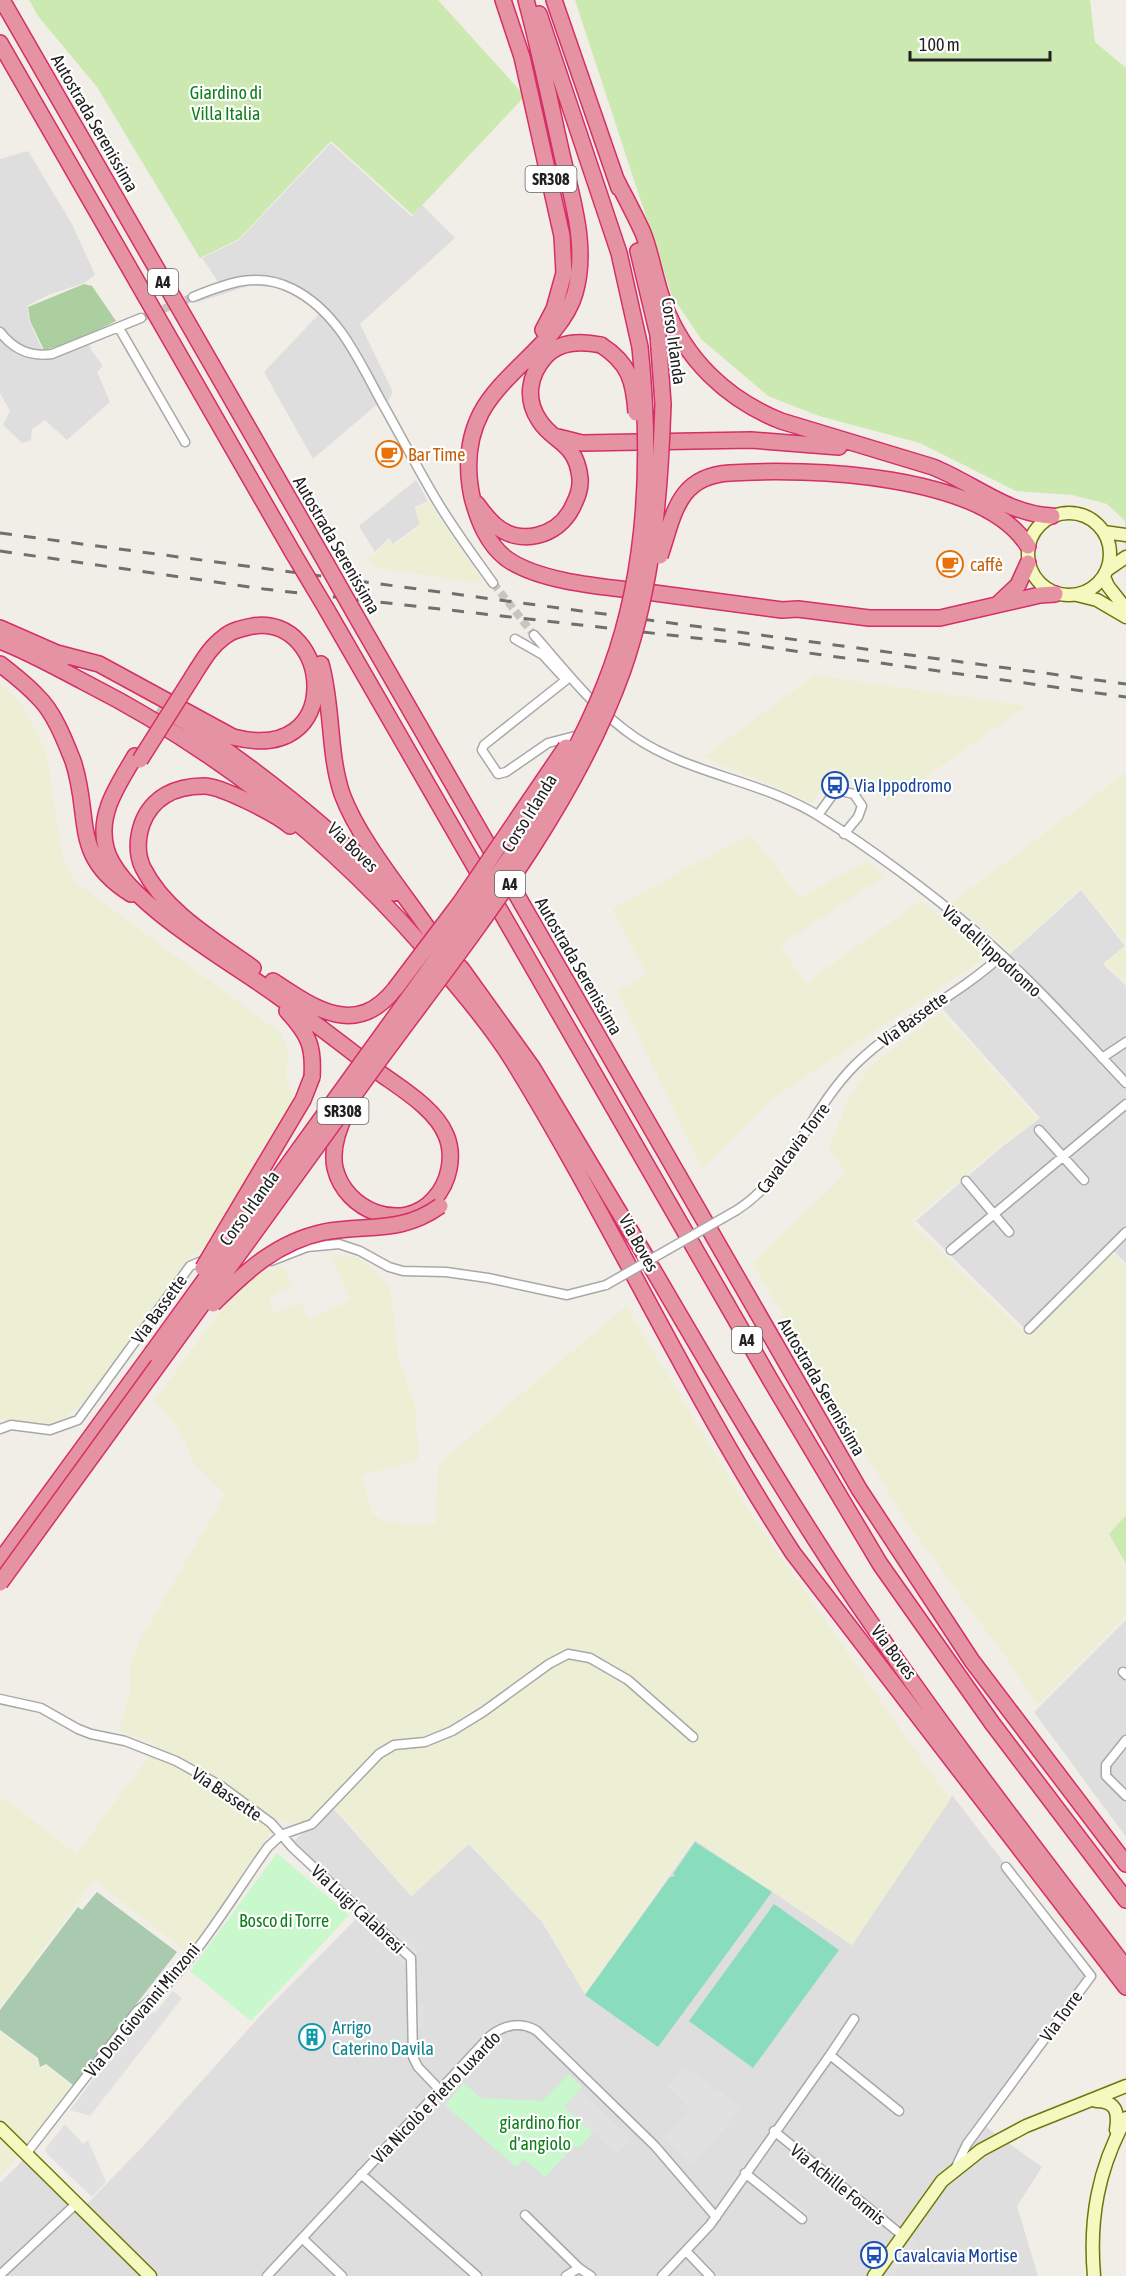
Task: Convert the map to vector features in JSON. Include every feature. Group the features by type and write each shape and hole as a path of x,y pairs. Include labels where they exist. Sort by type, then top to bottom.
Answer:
{"highway":[{"name":"Autostrada Serenissima","path":"2,0 858,1489 978,1670 1126,1864"},
{"name":"SR308","path":"503,0 522,57 562,236 564,273 560,293 529,355"},
{"path":"526,0 541,56 580,242 575,294 565,315 481,412 471,436 468,462 473,498 487,538 507,559 536,573 611,587 782,610 798,609 869,618 940,618 1055,594"},
{"name":"Corso Irlanda","path":"0,1561 537,820 577,747 602,692 628,609 642,515 646,430 640,347 618,253 534,0"},
{"name":"Corso Irlanda","path":"0,1583 353,1097 550,820 602,722 623,670 641,613 655,538 661,470 663,404 658,335 642,265 556,0"},
{"name":"A4","path":"0,43 765,1371 874,1554 992,1723 1126,1900"},
{"path":"616,180 643,234 664,304 678,334 706,373 728,392 763,414 798,428 954,475 1016,509 1052,516"},
{"path":"473,498 496,526 513,535 526,537 553,531 567,518 580,488 578,464 558,437 539,421 532,405 532,376 547,355 558,348 587,342 601,345 622,360 635,394 638,485 642,515"},
{"path":"558,437 582,443 751,440 878,451"},
{"path":"641,613 680,499 696,482 716,474 813,472 891,480 937,491 999,515 1022,536 1028,546"},
{"path":"997,605 1018,585 1028,563"},
{"name":"Via Boves","path":"176,716 225,748 302,807 371,869 431,933 355,822 342,794 332,750 328,692 318,654 308,636 274,616 255,616 236,620 220,629 206,644 189,674"},
{"path":"57,653 99,664 233,737 252,741 273,741 290,735 303,724 313,705 316,682 308,654 301,643 273,626 241,629 225,636 189,674 138,758 111,799 105,814 106,850 130,886 157,911"},
{"path":"0,628 57,653 159,706"},
{"name":"Via Boves","path":"0,641 125,703 238,774 308,831 398,918 460,989 512,1058 671,1340 744,1479 793,1553 1126,1987"},
{"path":"0,664 40,698 59,730 73,763 87,840 93,858 106,877 157,911 401,1088 436,1120 446,1135 450,1152 444,1187 436,1203 402,1215 385,1215 369,1211 352,1199 335,1167 335,1146 340,1124 353,1097"},
{"path":"138,758 112,811 111,842 118,861 129,876 148,894 179,913 252,967 307,1003 331,1014 350,1017 369,1013 386,1000 395,989 504,839 602,692"},
{"path":"179,913 161,895 142,865 137,849 139,833 144,819 156,801 171,791 206,786 262,808 285,822 398,918"},
{"path":"152,1353 303,1100 312,1077 314,1055 309,1039 300,1026 285,1009 234,967"},
{"path":"179,1338 250,1267 275,1250 324,1233 410,1223 452,1189 457,1168 457,1149 452,1131 438,1112 402,1082 279,991 252,967"},
{"name":"Via Boves","path":"460,968 532,1067 762,1455 847,1587 969,1762 1126,1968"}],"street":[{"path":"193,297 219,288 260,279 294,289 334,321 352,348 442,510 493,583"},
{"path":"0,332 21,351 37,356 52,354 141,318"},
{"path":"119,328 185,442"},
{"path":"1126,609 1106,574 1110,546 1104,532 1094,521 1081,514 1066,512 1052,516 1032,533 1028,546 1028,563 1033,576 1043,587 1055,594 1077,595 1097,600 1126,617"},
{"path":"1104,532 1126,536"},
{"path":"1077,595 1092,589 1126,556"},
{"name":"Via dell'Ippodromo","path":"534,635 604,710 635,737 657,750 818,815 948,909 1002,955 1126,1083"},
{"path":"515,639 543,656 566,680 484,745 482,750 498,774 506,772 548,743 579,736 593,728 604,710"},
{"path":"818,815 836,790 854,794 862,806 858,817 844,834"},
{"name":"Via Bassette","path":"834,1093 853,1067 876,1046 1002,955"},
{"path":"1102,1058 1126,1042"},
{"name":"Cavalcavia Torre","path":"488,1278 567,1295 586,1292 606,1285 757,1197 834,1093"},
{"path":"951,1250 1126,1104"},
{"path":"1039,1130 1084,1180"},
{"path":"966,1180 1010,1232"},
{"path":"1029,1329 1126,1232"},
{"name":"Via Bassette","path":"0,1430 11,1425 58,1429 83,1416 182,1276 198,1261 211,1258 256,1266 307,1247 339,1245 360,1251 389,1267 403,1271 446,1272 488,1278"},
{"name":"Via Don Giovanni Minzoni","path":"26,2154 137,2011 164,1989 182,1968 268,1847 281,1835 312,1824 365,1765 379,1754 394,1745 425,1742 438,1738 483,1712 549,1664 568,1654 590,1658 628,1680 693,1737"},
{"name":"Via Bassette","path":"0,1699 41,1708 91,1734 125,1741 199,1772 271,1823 281,1835"},
{"path":"1126,1740 1106,1765 1106,1776 1126,1796"},
{"name":"Via Luigi Calabresi","path":"281,1835 411,1958 413,2057 418,2067 440,2090"},
{"name":"Via Torre","path":"954,2171 967,2144 1091,1976 1006,1867"},
{"path":"662,2276 716,2217 854,2019"},
{"name":"Via Nicolò e Pietro Luxardo","path":"267,2276 440,2090 498,2030 508,2026 530,2027 655,2146 716,2217"},
{"path":"830,2055 899,2111"},
{"path":"874,2276 942,2181 981,2150 1026,2126 1126,2086"},
{"path":"1091,2101 1108,2101 1114,2105 1118,2115 1115,2138"},
{"path":"1094,2276 1091,2240 1096,2194 1115,2138 1126,2118"},
{"path":"0,2128 150,2276"},
{"name":"Via Achille Formis","path":"774,2131 903,2236"},
{"path":"745,2173 802,2219"},
{"path":"361,2174 477,2276"},
{"path":"0,2276 77,2203"},
{"path":"525,2215 579,2268 591,2276"},
{"path":"302,2238 342,2276"},
{"path":"686,2251 710,2276"},
{"path":"566,2276 579,2268"}],"shaded area":[{"path":"331,143 412,217 422,205 455,238 360,324 393,392 388,401 375,406 313,459 264,372 320,313 305,301 280,288 252,285 198,302 192,293 219,283 202,258 239,240"},
{"path":"28,151 72,224 95,275 84,283 48,295 27,306 29,321 43,351 73,342 88,334 91,350 103,366 97,372 110,402 67,440 45,420 32,429 31,440 22,443 3,425 10,411 0,393 0,159"},
{"path":"416,480 428,501 415,507 420,524 393,544 389,538 375,552 359,526"},
{"path":"1081,890 1125,946 1103,964 1126,986 1126,1263 1108,1246 1025,1329 916,1221 1003,1146 1040,1118 941,1007 999,964"},
{"path":"1126,1620 1126,1837 1034,1712"},
{"path":"952,1795 1090,1975 979,2122 1042,2167 1017,2206 1038,2276 0,2276 0,2183 29,2154 85,2206 147,2142 260,2016 361,1914 287,1846 334,1809 411,1896 469,1844 542,1922 585,1994 695,1840 852,1945"},
{"path":"357,1914 409,1962 405,1967 353,1918"},
{"path":"394,1928 419,1950 414,1955 390,1932"},
{"path":"173,1991 182,1998 90,2116 70,2110 141,2016 156,2012"},
{"path":"417,2003 424,2003 423,2028 416,2028"},
{"path":"683,2066 741,2106 723,2131 691,2163 663,2138 691,2111 668,2087"},
{"path":"580,2091 631,2138 617,2154 565,2107"},
{"path":"65,2124 83,2144 88,2140 106,2182 92,2197 47,2154 45,2149"},
{"path":"824,2177 856,2203 852,2208 820,2182"},
{"path":"784,2192 809,2213 806,2216 781,2196"},
{"path":"910,2237 917,2242 892,2275 886,2270"}],"green space":[{"name":"Giardino di Villa Italia","path":"29,0 438,0 525,96 413,215 331,141 239,239 200,258 97,87 38,16"},
{"path":"575,0 1090,0 1095,42 1126,68 1126,587 1125,521 1107,504 1072,495 1016,491 920,443 819,416 768,396 701,339 672,296"},
{"path":"84,284 92,286 116,321 73,342 44,350 30,321 28,307"},
{"path":"429,502 484,584 373,567 368,557 376,554 388,539 393,546 420,526 415,508"},
{"path":"815,675 1027,706 890,802 832,766 813,803 703,757"},
{"path":"0,683 23,706 46,751 62,854 74,881 281,1033 289,1053 286,1075 294,1098 207,1245 188,1259 88,1398 57,1424 38,1425 2,1419 0,1421"},
{"path":"1126,772 1126,945 1081,888 1011,952 952,902"},
{"path":"751,834 800,898 867,861 885,876 780,946 806,983 920,901 977,946 982,953 982,960 772,1099 702,1169 617,991 647,975 612,909"},
{"path":"1126,945 1126,985 1105,964"},
{"path":"941,1012 1038,1119 1002,1145 911,1222 1027,1336 1111,1252 1126,1266 1126,1515 1109,1534 1126,1564 1126,1616 1037,1706 1006,1658 907,1523 752,1263 845,1174 829,1147 848,1101 868,1068"},
{"path":"331,1255 355,1256 376,1271 391,1290 398,1356 415,1405 419,1460 362,1475 372,1513 382,1520 416,1525 435,1524 439,1463 626,1306 752,1515 950,1800 852,1945 694,1839 585,1993 543,1922 469,1843 412,1896 335,1808 305,1827 279,1820 190,1955 94,1880 0,2008 0,1802 4,1798 76,1854 157,1745 119,1731 130,1689 130,1664 140,1640 225,1494 193,1463 187,1445 175,1424 154,1401 221,1310 253,1277 282,1265 292,1285 268,1299 276,1314 301,1302 310,1319 350,1300"},
{"path":"1126,1515 1126,1564 1109,1534"},
{"path":"695,1842 772,1892 658,2047 585,1995 670,1877 675,1876 673,1874"},
{"name":"Bosco di Torre","path":"277,1853 349,1915 251,2021 190,1971"},
{"path":"97,1892 177,1952 73,2085 46,2064 40,2067 38,2058 0,2030 0,2010 78,1907 82,1910"},
{"path":"774,1904 839,1950 753,2068 689,2021"},
{"path":"0,2032 39,2060 36,2064 42,2069 46,2065 75,2089 0,2178"},
{"name":"giardino fior d'angiolo","path":"569,2074 582,2087 564,2107 593,2133 578,2148 574,2146 545,2177 524,2159 516,2167 445,2105 464,2083 480,2098 542,2101"}],"tunnel":[{"path":"141,318 193,297"},
{"path":"493,583 534,635"},
{"path":"159,706 176,716"}],"railway":[{"path":"0,533 1126,684"},
{"path":"0,551 264,589 722,641 1126,697"}],"place":[{"name":"Bar Time","path":"389,454"},
{"name":"caffè","path":"950,564"},
{"name":"Via Ippodromo","path":"835,785"},
{"name":"Arrigo Caterino Davila","path":"312,2037"},
{"name":"Cavalcavia Mortise","path":"874,2255"}]}
